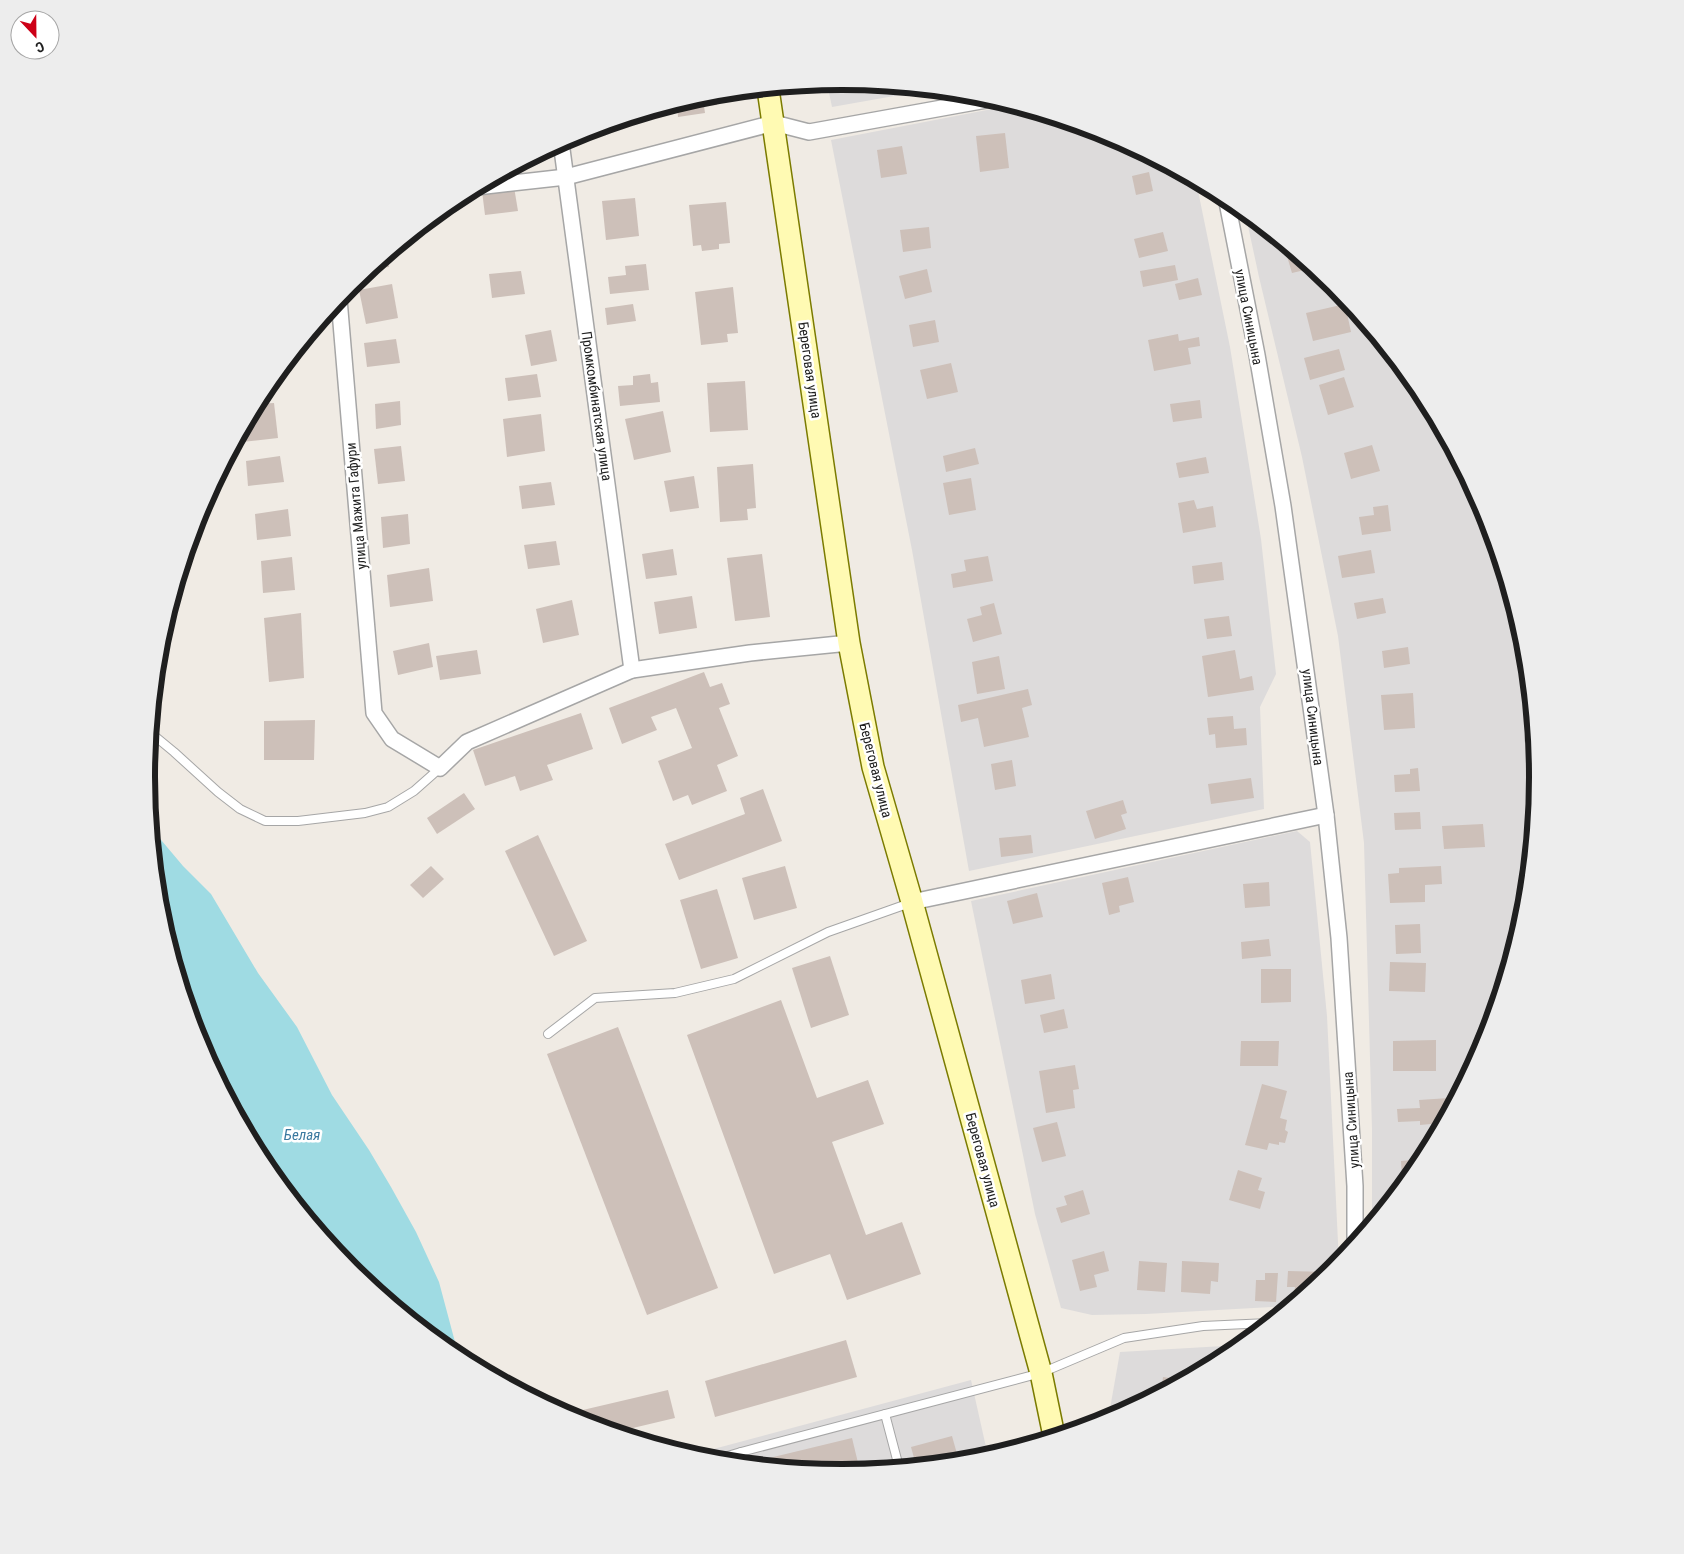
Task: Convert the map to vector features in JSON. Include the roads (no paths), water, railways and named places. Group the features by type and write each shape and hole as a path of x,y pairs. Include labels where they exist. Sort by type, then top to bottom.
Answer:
{"main road":[{"name":"Береговая улица","path":"769,94 850,643 873,767 912,902 1041,1374 1053,1431"}],"street":[{"path":"494,185 566,177 774,123 809,132 973,102"},
{"name":"Промкомбинатская улица","path":"562,150 632,670"},
{"name":"улица Синицына","path":"1228,209 1257,355 1283,506 1326,815 1341,967 1355,1186 1355,1234"},
{"name":"улица Мажита Гафури","path":"340,308 374,712 392,739 440,768"},
{"path":"440,768 467,742 632,670 750,652 850,643"},
{"path":"912,902 1326,815"}],"lane":[{"path":"156,737 225,798 240,809 265,821 298,821 388,807 414,791 440,768"},
{"path":"548,1034 596,998 675,993 734,979 828,932 912,902"},
{"path":"732,1455 1041,1374 1124,1338 1203,1326 1258,1323"},
{"path":"885,1414 898,1462"},
{"path":"741,1452 742,1456"}],"water":[{"name":"Белая","path":"158,836 183,866 211,894 258,973 297,1027 332,1095 391,1187 416,1232 439,1282 456,1345 389,1294 356,1263 325,1230 271,1159 226,1081 207,1040 191,998 178,955 168,911"}]}
